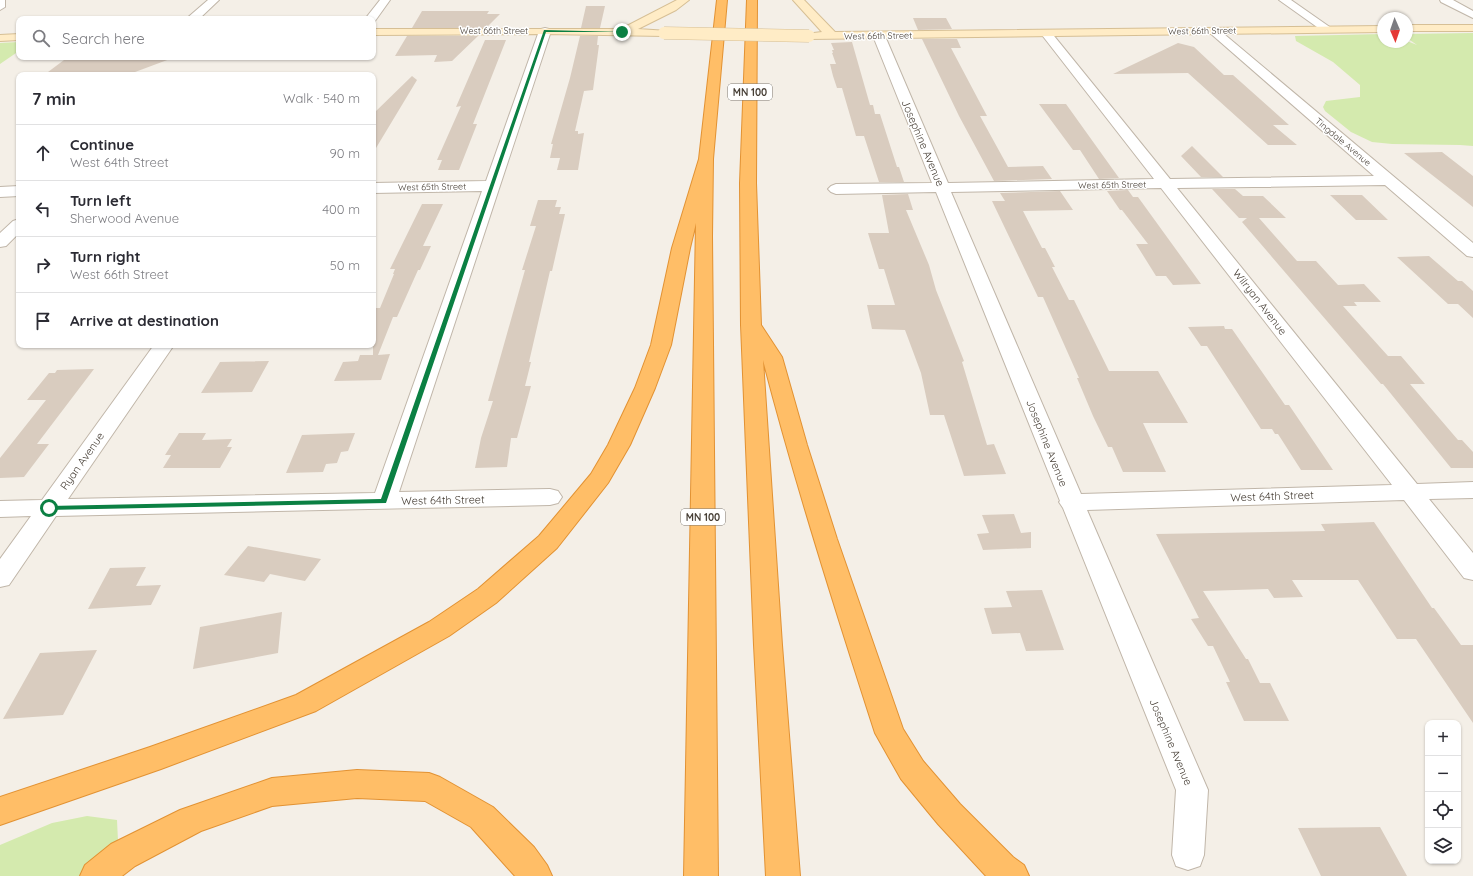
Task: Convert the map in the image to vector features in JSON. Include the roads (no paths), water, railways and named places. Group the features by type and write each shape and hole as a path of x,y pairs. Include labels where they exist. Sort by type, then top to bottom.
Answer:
{"highway":[{"name":"MN 100","path":"701,876 704,236 706,159 722,0"},
{"name":"MN 100","path":"752,0 748,183 751,325 768,645 784,876"},
{"path":"0,811 150,760 306,703 439,629 487,596 548,542 600,478 620,445 645,388 661,345 681,248 706,159"},
{"path":"751,325 772,356 796,445 825,539 890,733 912,770 935,797 1001,868 1012,876"},
{"path":"97,876 123,855 191,820 272,792 358,784 429,787 482,817 522,858 536,876"}],"street":[{"path":"0,0 0,6"},
{"path":"195,16 214,0"},
{"path":"373,16 385,0"},
{"path":"622,32 672,8 684,0"},
{"path":"798,0 832,36"},
{"path":"1284,0 1328,30"},
{"path":"1445,0 1473,16"},
{"path":"1413,28 1473,28"},
{"name":"West 66th Street","path":"376,32 545,31 879,36 1377,29"},
{"path":"384,501 545,31"},
{"name":"Tingdale Avenue","path":"1214,31 1473,252"},
{"name":"Wilryan Avenue","path":"1046,33 1473,570"},
{"name":"Josephine Avenue","path":"879,36 1071,502 1192,790 1188,854"},
{"path":"0,38 16,37"},
{"name":"West 65th Street","path":"836,190 1388,180"},
{"name":"West 65th Street","path":"376,188 491,186"},
{"path":"0,192 16,191"},
{"path":"0,242 16,227"},
{"name":"Ryan Avenue","path":"0,578 162,348"},
{"name":"West 64th Street","path":"1071,502 1473,490"},
{"name":"West 64th Street","path":"0,509 550,497"}]}
